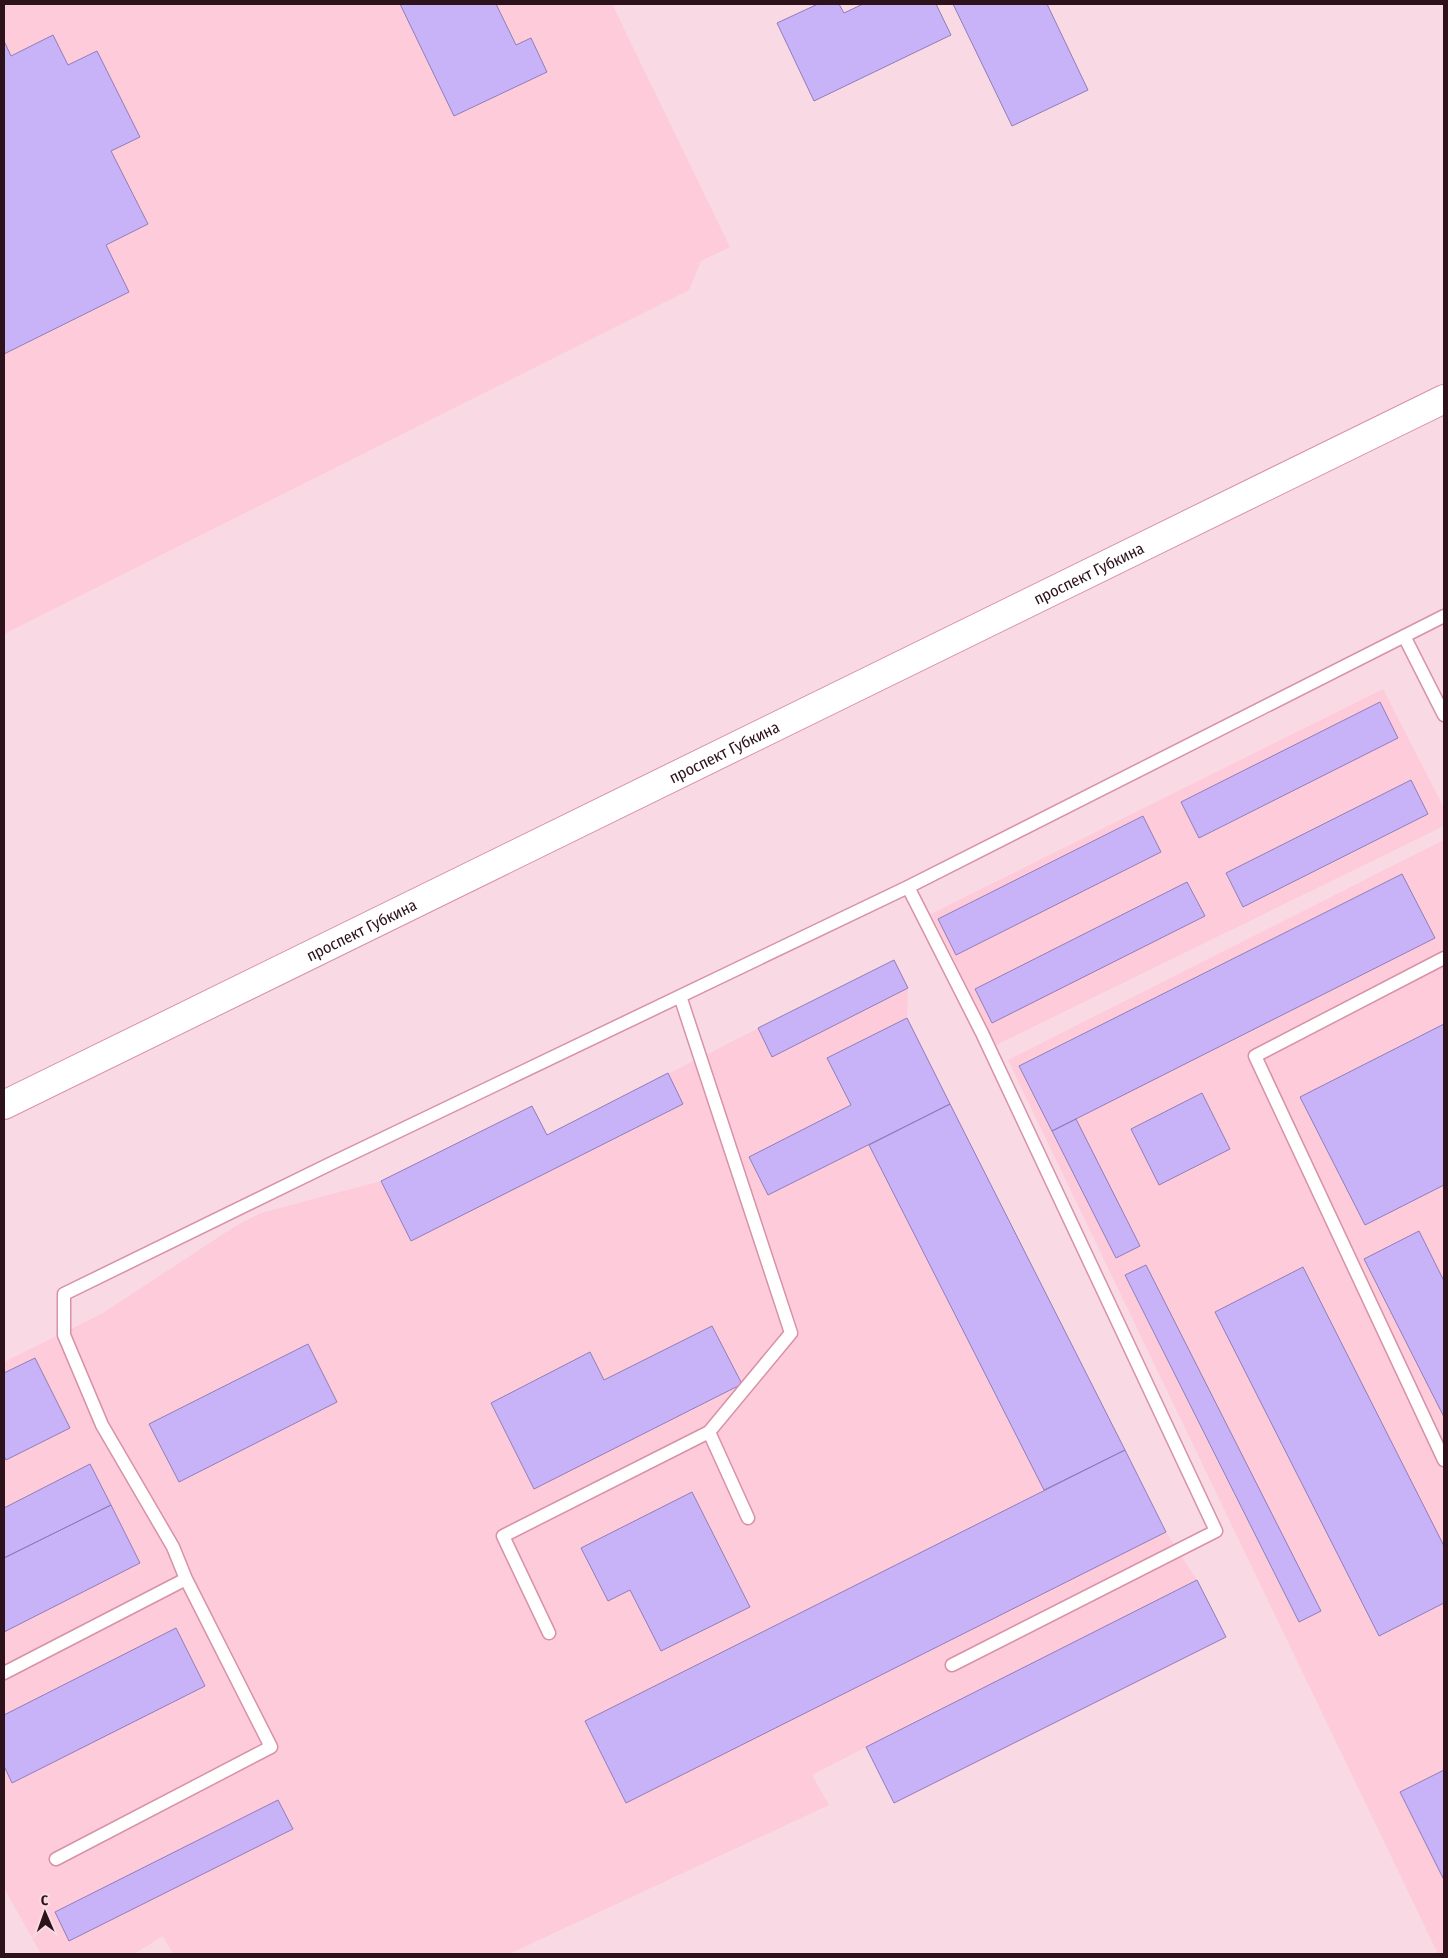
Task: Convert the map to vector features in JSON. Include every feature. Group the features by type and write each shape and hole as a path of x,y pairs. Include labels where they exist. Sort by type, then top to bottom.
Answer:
{"street":[{"name":"проспект Губкина","path":"4,1105 1444,399"}],"lane":[{"path":"56,1860 271,1747 186,1579 173,1547 98,1416 64,1335 64,1294 330,1164 908,887 1444,616"},
{"path":"1404,636 1444,715"},
{"path":"908,887 986,1042 1216,1531 952,1665"},
{"path":"1444,958 1255,1056 1444,1460"},
{"path":"549,1633 503,1536 709,1432 791,1333 680,996"},
{"path":"709,1432 748,1518"},
{"path":"4,1673 186,1579"}],"shaded area":[{"path":"4,4 612,4 730,247 701,261 689,290 4,634"},
{"path":"1383,689 1444,808 1444,826 996,1045 931,914"},
{"path":"1444,840 1444,1954 1438,1954 1008,1060"},
{"path":"894,960 908,988 907,1018 1166,1532 1197,1580 1226,1637 894,1803 866,1747 812,1775 829,1805 509,1954 173,1954 163,1936 134,1954 41,1954 4,1888 4,1362 103,1313 234,1227 261,1213 381,1181 532,1106 547,1135"}],"building":[{"path":"400,4 496,4 516,45 531,38 547,72 454,116"},
{"path":"818,4 839,4 844,13 863,4 936,4 951,35 814,101 777,23"},
{"path":"953,4 1047,4 1088,90 1012,126"},
{"path":"53,35 68,65 97,51 140,137 111,151 148,224 106,245 129,292 4,354 4,41 11,56"},
{"path":"1380,702 1398,738 1199,838 1181,802"},
{"path":"1411,780 1428,814 1243,907 1226,873"},
{"path":"1143,816 1161,852 956,955 938,919"},
{"path":"1402,874 1435,938 1052,1131 1019,1066"},
{"path":"1187,882 1205,916 992,1023 975,989"},
{"path":"894,960 908,988 772,1057 758,1028"},
{"path":"907,1018 950,1104 768,1195 749,1157 851,1105 827,1058"},
{"path":"1444,1024 1444,1185 1365,1225 1300,1097"},
{"path":"668,1073 683,1104 411,1241 381,1181 532,1106 547,1135"},
{"path":"1202,1093 1230,1149 1159,1185 1131,1129"},
{"path":"950,1104 1125,1450 1044,1490 869,1145"},
{"path":"1076,1119 1140,1246 1116,1258 1052,1131"},
{"path":"1419,1231 1444,1281 1444,1417 1364,1259"},
{"path":"1146,1265 1321,1611 1299,1622 1125,1275"},
{"path":"1303,1267 1444,1546 1444,1603 1379,1636 1215,1312"},
{"path":"712,1326 742,1384 534,1489 491,1403 590,1352 604,1380"},
{"path":"308,1344 337,1402 179,1482 149,1424"},
{"path":"35,1358 70,1428 6,1460 4,1456 4,1373"},
{"path":"1125,1450 1166,1532 626,1803 585,1721"},
{"path":"90,1464 111,1505 4,1558 4,1508"},
{"path":"692,1492 750,1607 661,1651 630,1590 608,1601 581,1548"},
{"path":"111,1505 140,1563 4,1632 4,1558"},
{"path":"1197,1580 1226,1637 894,1803 866,1747"},
{"path":"176,1628 205,1686 12,1783 4,1766 4,1715"},
{"path":"1444,1770 1444,1880 1400,1792"},
{"path":"278,1800 293,1829 69,1941 55,1912"}]}
